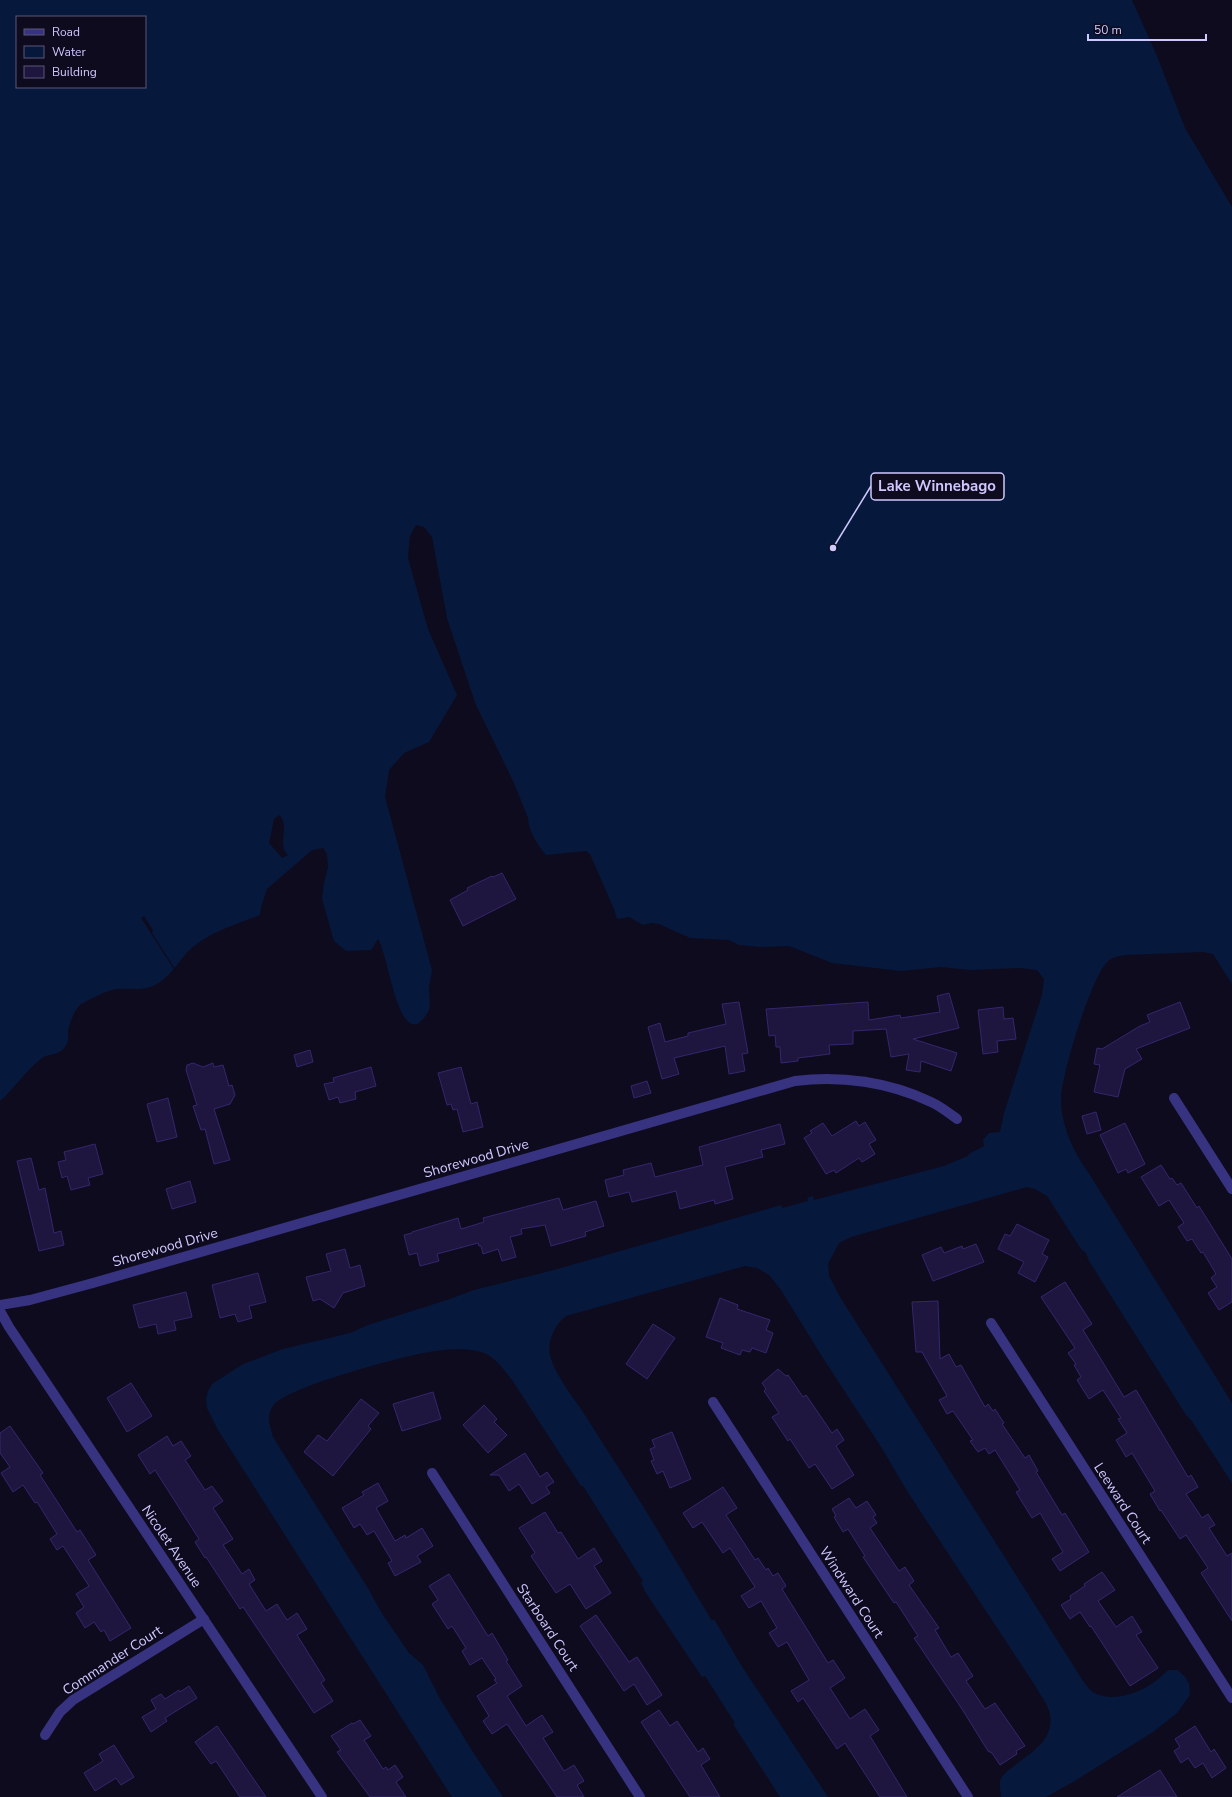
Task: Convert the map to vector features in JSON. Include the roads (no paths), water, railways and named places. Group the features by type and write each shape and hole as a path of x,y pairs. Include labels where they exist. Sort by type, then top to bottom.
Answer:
{"street":[{"name":"Shorewood Drive","path":"0,1305 30,1300 93,1283 795,1081 830,1078 866,1082 905,1091 932,1103 957,1119"},
{"path":"1174,1098 1232,1189"},
{"name":"Nicolet Avenue","path":"0,1311 9,1327 322,1797"},
{"name":"Leeward Court","path":"991,1323 1232,1698"},
{"name":"Windward Court","path":"713,1402 968,1797"},
{"name":"Starboard Court","path":"432,1473 640,1797"},
{"name":"Commander Court","path":"45,1735 60,1712 73,1700 204,1619"}],"water":[{"path":"0,0 1132,0 1157,56 1185,128 1232,207 1232,984 1213,954 1203,952 1125,955 1108,961 1101,970 1094,985 1078,1026 1066,1069 1061,1099 1063,1118 1077,1155 1232,1403 1232,1483 1191,1420 1186,1415 1089,1261 1086,1253 1081,1249 1047,1196 1035,1189 1027,1187 851,1237 839,1243 828,1264 829,1276 840,1297 1085,1684 1094,1693 1103,1696 1124,1696 1134,1693 1153,1683 1168,1670 1178,1670 1186,1678 1188,1683 1189,1682 1190,1695 1177,1713 1153,1732 1046,1797 1001,1797 1000,1784 1002,1777 1035,1750 1046,1737 1051,1721 1047,1705 907,1491 883,1450 821,1355 781,1290 769,1275 757,1268 745,1266 566,1316 555,1328 549,1349 552,1361 562,1382 643,1506 712,1621 714,1619 741,1665 828,1797 780,1797 733,1724 735,1723 705,1676 702,1677 646,1593 641,1583 643,1581 583,1486 581,1486 512,1380 498,1363 486,1354 475,1350 448,1349 416,1355 346,1373 299,1390 282,1398 273,1406 269,1417 273,1437 369,1590 381,1612 409,1653 423,1665 439,1697 503,1797 452,1797 218,1430 207,1408 206,1399 212,1384 243,1364 283,1349 350,1333 368,1325 474,1290 554,1270 813,1196 814,1200 944,1166 968,1156 984,1146 983,1140 989,1133 1000,1132 1004,1113 1042,995 1044,979 1037,970 1021,968 971,970 941,967 901,971 832,963 789,946 761,947 739,945 729,940 690,938 659,924 651,923 643,925 629,917 617,919 590,854 586,851 546,855 534,838 514,783 476,705 447,618 432,537 424,527 416,525 410,536 408,558 428,629 457,695 429,742 404,753 389,770 385,797 432,970 429,988 430,1007 424,1018 417,1024 410,1023 403,1015 393,989 378,939 371,950 346,951 334,941 322,899 328,867 327,854 323,848 312,850 267,889 260,915 226,928 201,941 189,951 160,982 153,986 144,988 109,991 86,1001 79,1006 75,1011 68,1031 66,1046 62,1051 42,1058 0,1101","holes":["279,815 284,824 283,846 288,855 282,858 269,843 274,819"]}],"place":[{"name":"Lake Winnebago","path":"833,548"}]}
